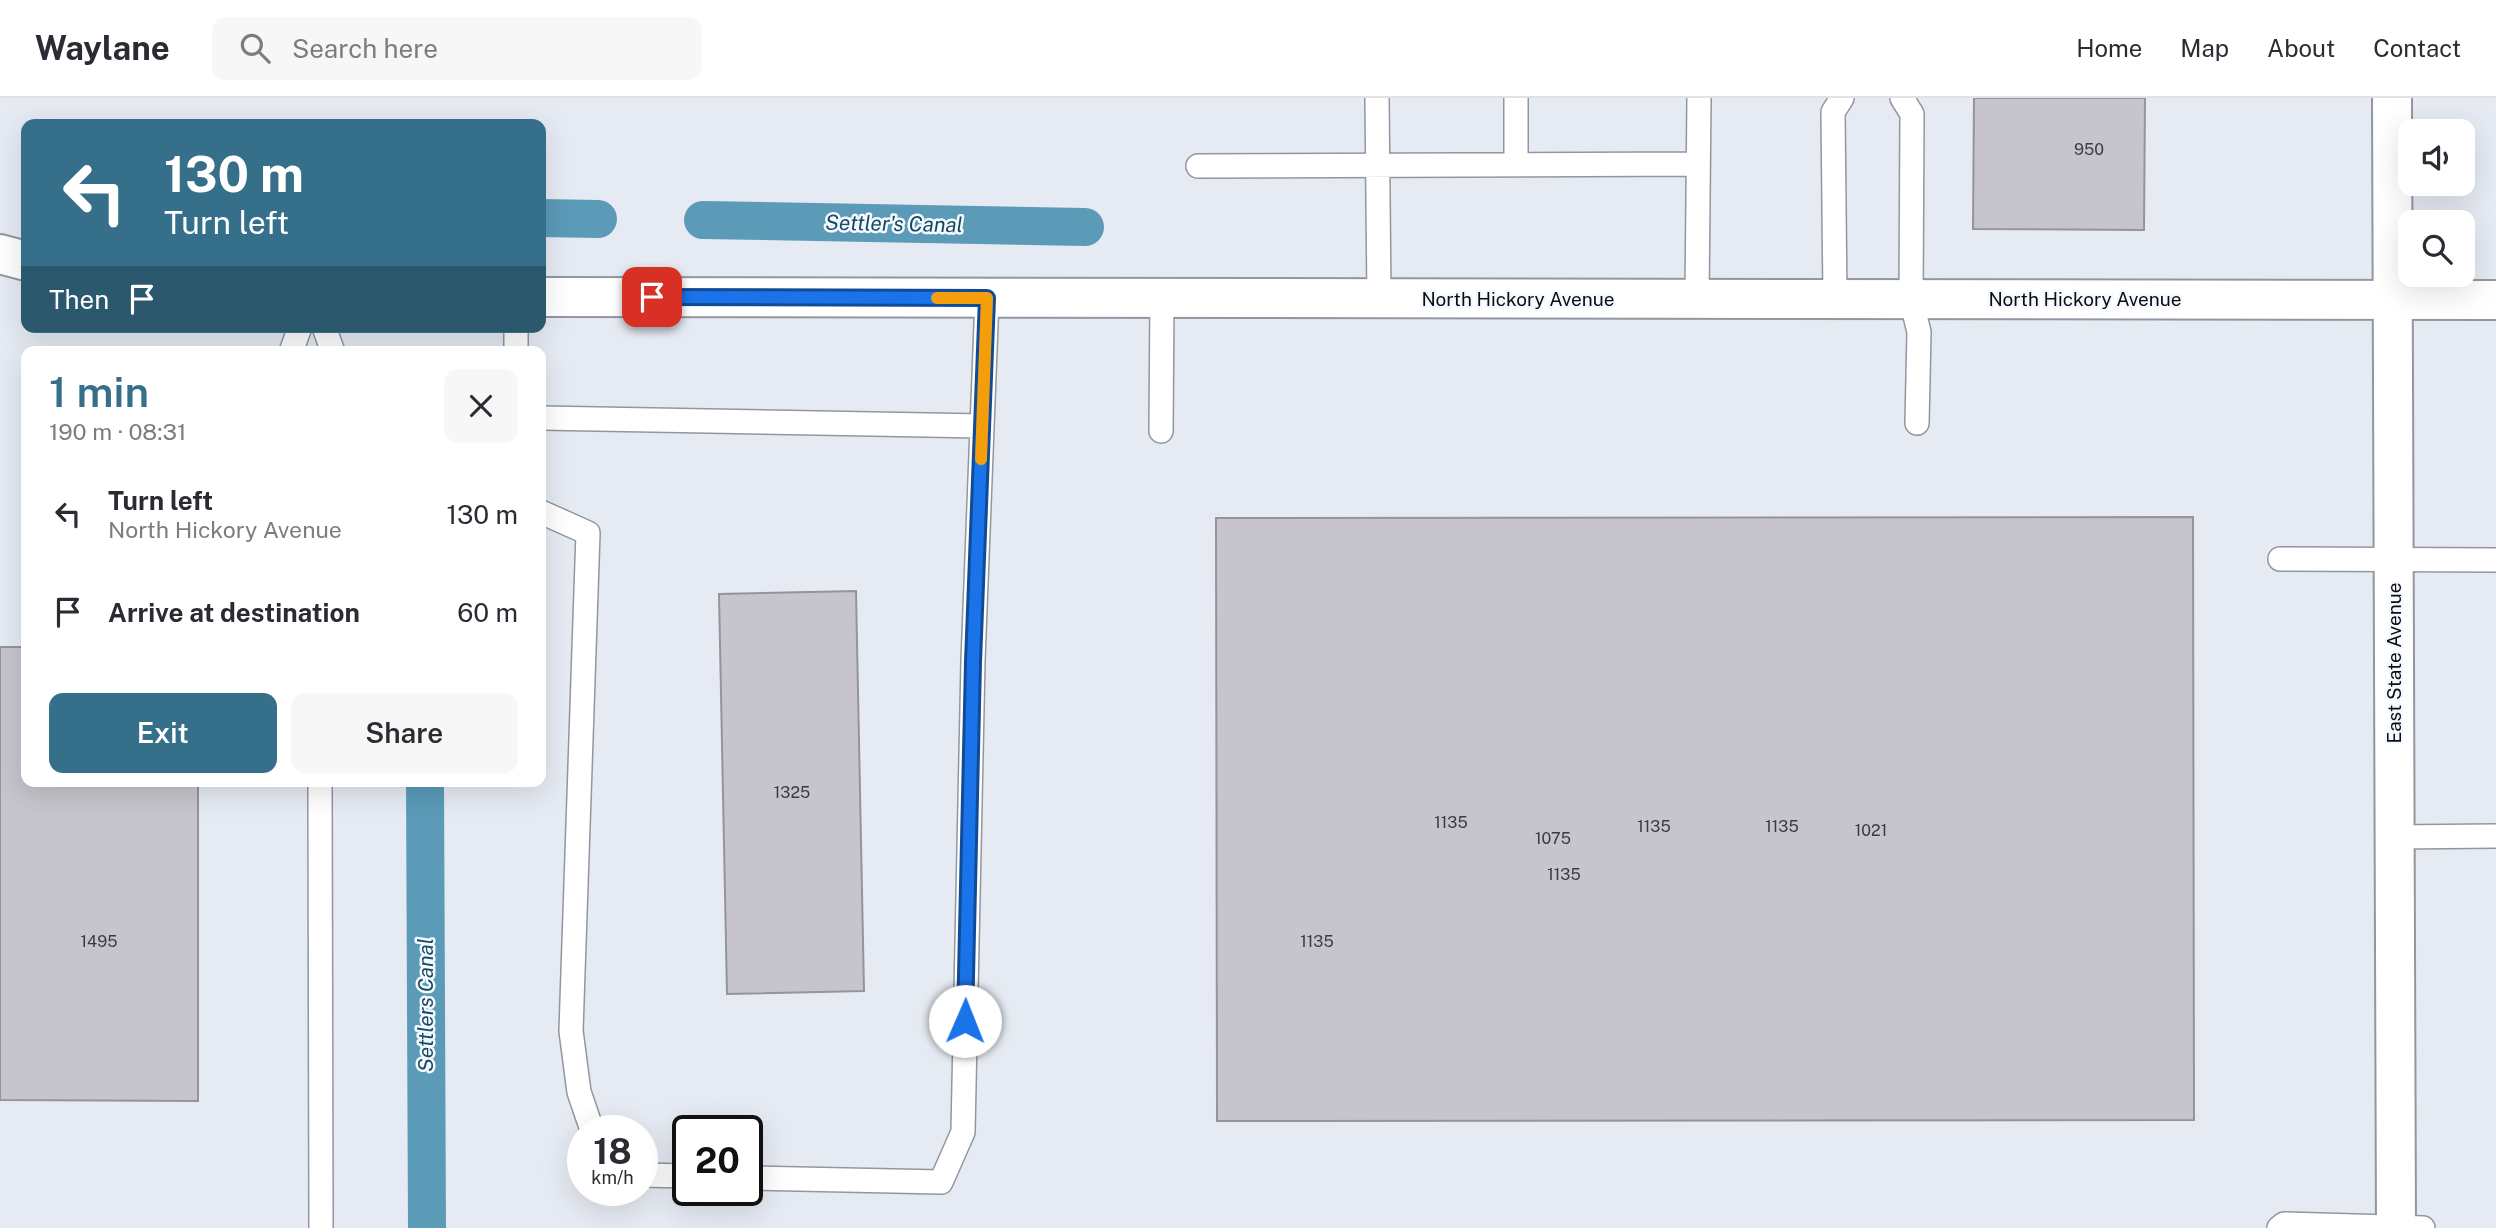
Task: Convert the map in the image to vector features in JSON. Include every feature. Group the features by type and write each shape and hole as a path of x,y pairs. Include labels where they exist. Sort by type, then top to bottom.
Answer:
{"street":[{"name":"East State Avenue","path":"2392,98 2396,1228"},
{"path":"0,254 21,260"},
{"name":"North Hickory Avenue","path":"546,297 2496,300"}],"lane":[{"path":"1377,98 1379,299"},
{"path":"1516,98 1516,164"},
{"path":"1697,299 1699,98"},
{"path":"1835,299 1833,112 1842,98"},
{"path":"1902,98 1912,114 1911,299 1919,332 1917,423"},
{"path":"1198,166 1698,164"},
{"path":"763,1178 941,1182 963,1132 973,662 987,298"},
{"path":"1161,431 1162,298"},
{"path":"546,418 982,426"},
{"path":"546,514 588,533 571,1031 579,1092 587,1115"},
{"path":"2280,559 2496,560"},
{"path":"320,787 321,1228"},
{"path":"2394,836 2496,836"},
{"path":"2279,1228 2284,1224 2423,1228"}],"building":[{"path":"1974,98 2145,98 2144,230 1973,229"},
{"path":"2193,517 2194,1120 1217,1121 1216,518"},
{"path":"856,591 864,991 727,994 719,594"},
{"path":"0,647 21,647 21,787 198,787 198,1101 0,1100"}],"waterway":[{"name":"Settler's Canal","path":"546,218 598,219"},
{"name":"Settler's Canal","path":"703,220 1085,227"},
{"name":"Settlers Canal","path":"425,787 427,1228"}],"slow traffic":[{"path":"937,298 987,298 981,459"}],"route":[{"path":"652,297 987,298 973,662 965,1021"}]}
